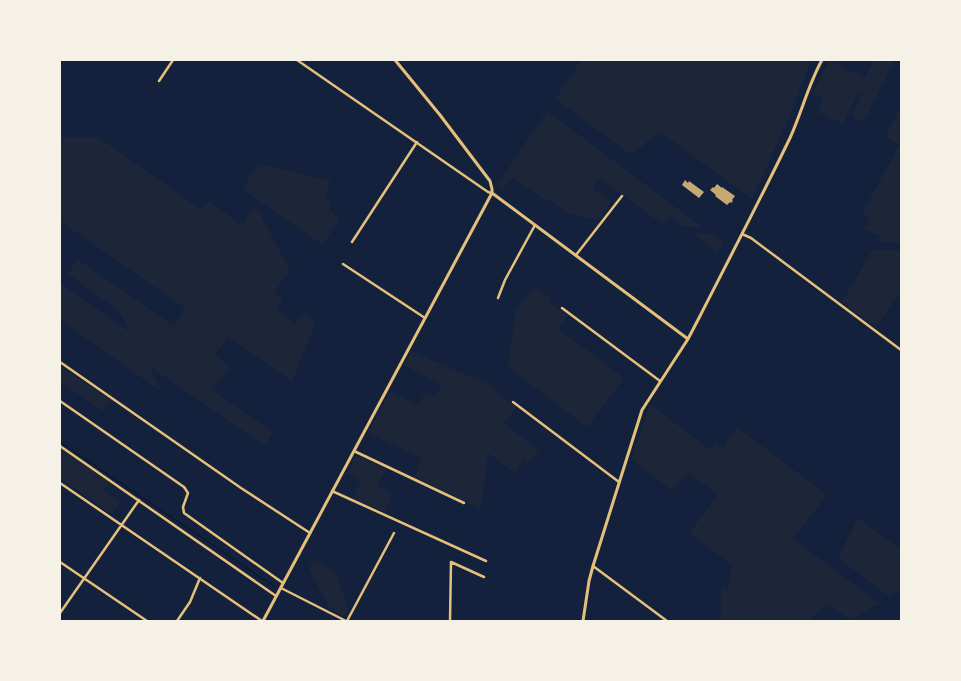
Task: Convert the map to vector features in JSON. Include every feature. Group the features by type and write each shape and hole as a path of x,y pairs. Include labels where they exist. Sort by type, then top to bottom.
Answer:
{"street":[{"path":"159,81 172,60"},
{"path":"297,60 492,193 688,338"},
{"path":"60,483 262,621 492,193 490,181 440,114 395,60"},
{"path":"583,621 593,566 642,410 688,338 742,234 791,135 822,60"},
{"path":"352,242 417,142"},
{"path":"576,255 622,196"},
{"path":"498,298 505,280 536,225"},
{"path":"742,234 751,238 901,350"},
{"path":"343,264 425,318"},
{"path":"562,308 660,381"},
{"path":"60,362 241,488 310,533"},
{"path":"60,401 184,487 188,492 183,507 184,513 283,583"},
{"path":"513,402 619,482"},
{"path":"60,446 276,596"},
{"path":"354,451 464,503"},
{"path":"332,491 486,562"},
{"path":"60,613 139,500"},
{"path":"280,588 346,621 394,533"},
{"path":"60,562 147,621"},
{"path":"450,621 452,562 484,577"},
{"path":"593,566 667,621"},
{"path":"178,621 190,602 200,578"}],"shaded area":[{"path":"581,60 811,60 792,111 752,199 659,131 632,155 555,99"},
{"path":"874,60 895,60 864,122 852,116 862,95 858,93 843,124 818,112 823,99 813,93 829,61 865,78"},
{"path":"901,106 901,243 878,241 880,236 864,229 870,219 862,213 900,144 885,137"},
{"path":"547,111 702,227 683,227 669,216 662,224 600,178 593,188 611,202 598,220 569,214 548,199 546,201 512,177 502,191 497,185"},
{"path":"60,137 98,137 202,210 209,201 242,226 250,211 257,208 290,271 274,292 283,298 276,309 296,324 304,312 316,321 292,381 228,337 215,355 231,368 211,389 273,432 265,446 149,366 162,392 60,320 60,283 131,333 119,311 68,274 77,259 174,326 185,308 60,221"},
{"path":"259,163 331,181 324,199 332,203 329,209 339,220 323,245 242,189"},
{"path":"691,233 712,234 724,243 717,252"},
{"path":"873,249 901,250 901,290 876,328 842,302"},
{"path":"535,287 552,299 550,303 568,316 558,329 624,378 587,427 508,367 516,308"},
{"path":"411,351 497,388 496,392 516,407 504,423 539,450 528,463 524,460 515,473 488,453 481,509 414,477 422,458 368,433 390,392 419,405 425,392 434,397 442,385 404,365"},
{"path":"60,366 110,400 103,411 60,382"},
{"path":"650,404 710,450 716,442 723,447 737,427 827,495 793,539 879,603 850,620 828,604 808,621 721,621 721,585 728,590 732,565 689,533 718,495 689,473 671,491 631,459"},
{"path":"60,447 110,482 103,491 120,502 112,514 60,478"},
{"path":"356,455 386,469 377,487 393,494 385,512 353,498 361,480 347,473"},
{"path":"858,518 901,550 901,590 890,597 838,558"},
{"path":"313,560 334,571 349,610 346,615 343,616 330,609 309,569"}],"building":[{"path":"685,180 704,192 699,198 682,185"},
{"path":"717,184 735,196 731,203 727,205 710,190"}],"waterway":[{"path":"60,442 275,587"}]}
